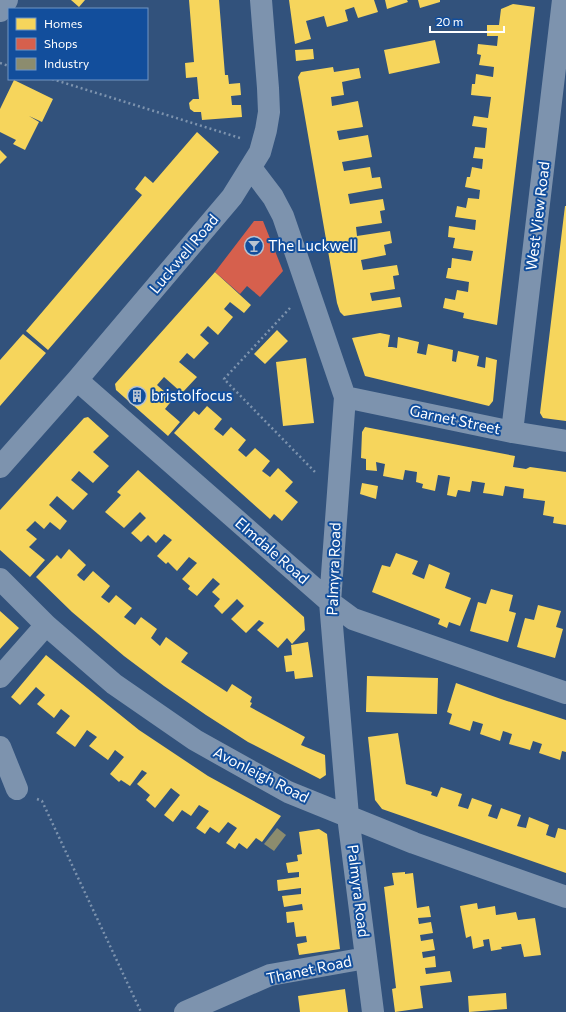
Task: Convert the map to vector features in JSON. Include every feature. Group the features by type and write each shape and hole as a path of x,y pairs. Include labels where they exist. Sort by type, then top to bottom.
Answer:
{"street":[{"path":"0,11 7,0"},
{"name":"Luckwell Road","path":"0,467 77,380 232,197 252,168 263,145 269,112 261,0"},
{"name":"West View Road","path":"512,432 563,0"},
{"name":"Palmyra Road","path":"252,168 273,197 283,216 345,397 330,602 348,816 372,1012"},
{"name":"Elmdale Road","path":"77,380 330,602 353,619 566,693"},
{"name":"Garnet Street","path":"345,397 512,432 566,441"},
{"name":"Avonleigh Road","path":"0,579 46,626 114,684 194,740 288,792 414,843 566,897"},
{"path":"0,676 46,626"},
{"path":"2,761 17,789"},
{"name":"Thanet Road","path":"185,1012 270,975 366,958"}],"path":[{"path":"55,80 263,145"},
{"path":"308,288 224,379 338,496"},
{"path":"17,789 42,801 141,1012"}],"building: Homes":[{"path":"71,0 85,0 79,7"},
{"path":"189,0 219,0 225,75 228,75 229,84 240,83 241,95 231,96 232,105 241,105 242,117 202,120 201,112 194,112 190,109 189,103 193,99 199,99 197,77 186,78 185,63 194,62"},
{"path":"289,0 374,0 378,12 358,18 354,7 345,10 348,21 327,27 324,16 306,21 311,39 295,44"},
{"path":"385,0 407,0 408,2 387,9"},
{"path":"418,0 440,0 440,2 420,8"},
{"path":"513,4 535,7 497,325 463,318 464,313 443,308 445,298 455,300 457,290 468,292 469,282 446,278 448,268 451,268 452,258 471,261 473,251 453,248 455,238 448,237 449,226 475,230 476,220 455,217 457,206 466,208 468,198 479,199 480,190 465,187 467,177 470,177 472,167 482,169 483,159 473,158 475,147 485,148 487,128 472,126 474,116 488,118 491,97 471,95 472,84 475,84 476,74 493,77 494,67 479,65 481,55 477,54 478,44 497,46 498,36 487,36 487,25 499,25 501,9"},
{"path":"435,40 440,63 389,74 384,50"},
{"path":"313,49 314,59 296,61 295,50"},
{"path":"333,67 334,72 359,68 361,78 342,82 344,95 331,97 332,106 358,101 363,127 337,131 339,140 368,135 372,157 342,162 344,171 370,167 372,178 380,177 382,188 348,194 350,204 383,199 385,210 380,211 382,223 356,227 357,236 390,231 392,243 384,245 386,255 361,260 363,270 397,265 399,275 393,276 395,289 370,293 372,301 400,297 402,307 344,316 340,312 337,303 298,77 301,72"},
{"path":"14,80 53,99 42,122 29,116 39,122 25,150 13,144 16,140 0,132 0,109"},
{"path":"197,132 219,152 48,350 26,331 142,195 135,189 145,176 153,183"},
{"path":"0,150 7,157 0,164"},
{"path":"565,206 566,421 543,418 540,413"},
{"path":"215,272 251,305 244,313 230,302 224,309 233,317 218,335 208,326 200,335 209,343 194,359 187,353 179,362 197,377 182,393 164,377 157,385 173,399 165,409 180,422 168,436 116,390 115,384"},
{"path":"277,330 288,341 265,364 254,354"},
{"path":"380,333 390,335 388,347 397,348 398,337 419,342 417,353 426,355 428,344 453,350 452,361 456,362 458,351 479,356 477,366 485,368 486,357 497,360 493,401 489,406 365,376 352,338"},
{"path":"23,334 46,353 0,406 0,360"},
{"path":"306,358 314,423 283,426 276,362"},
{"path":"207,406 222,419 214,429 223,436 231,427 246,440 238,450 246,457 255,448 270,461 262,471 270,477 278,468 293,482 285,491 298,502 282,521 274,514 270,519 174,433 194,411 199,415"},
{"path":"88,417 109,436 93,452 109,466 93,483 79,471 71,480 88,494 73,510 57,496 49,505 67,521 60,530 50,522 44,529 35,521 26,530 37,539 29,547 45,560 30,577 0,550 0,510 84,418"},
{"path":"365,427 515,456 513,467 526,469 530,467 566,472 566,525 553,523 554,517 543,515 545,501 523,498 524,489 505,486 503,496 483,493 485,483 472,481 470,492 458,490 456,497 447,495 450,477 438,475 435,491 422,488 423,484 416,482 417,472 405,470 403,480 383,476 385,464 376,462 377,471 366,470 366,459 361,458 362,432"},
{"path":"138,470 304,617 305,630 292,644 287,638 278,648 257,630 264,623 259,620 246,633 231,619 244,606 237,599 222,614 214,606 220,599 212,592 220,584 213,578 197,596 188,589 190,586 182,579 197,563 189,557 177,571 168,562 166,564 157,556 172,540 164,534 156,543 148,535 141,542 131,533 146,518 140,512 124,528 105,512 121,495 117,492"},
{"path":"362,483 378,486 376,499 360,494"},
{"path":"69,549 86,565 77,575 80,578 84,581 93,571 110,586 101,597 109,603 116,595 132,608 124,617 135,625 141,617 157,629 151,638 160,646 166,637 188,653 181,662 227,692 232,684 252,697 250,707 305,737 301,745 325,755 326,775 320,779 248,742 164,686 124,656 72,612 36,577 57,555 61,559"},
{"path":"396,553 418,561 412,574 424,579 429,564 450,573 445,588 471,598 460,626 449,622 447,628 438,624 440,619 372,592 382,565 390,567"},
{"path":"491,589 513,595 509,611 516,613 508,642 470,631 478,602 486,604"},
{"path":"538,605 561,611 556,627 563,629 555,658 517,647 525,618 534,620"},
{"path":"0,611 19,628 0,649"},
{"path":"308,642 313,677 295,679 294,671 286,672 284,656 292,655 291,645"},
{"path":"46,655 139,730 208,776 281,816 262,842 256,838 247,849 239,843 235,849 226,843 237,828 228,822 219,833 210,827 205,834 196,828 209,811 199,805 191,816 182,810 173,822 164,815 180,795 171,788 155,808 146,800 150,795 137,784 147,773 142,770 130,786 121,780 119,782 110,774 124,757 115,750 108,760 89,746 97,737 87,730 75,747 56,733 70,716 61,709 54,718 37,704 45,695 36,687 20,705 11,697"},
{"path":"367,676 438,678 437,714 366,712"},
{"path":"456,683 566,720 566,752 562,751 560,760 539,753 542,744 533,741 530,750 509,744 512,734 503,731 500,741 480,734 483,724 473,721 470,731 449,724 452,714 447,712"},
{"path":"398,733 406,784 432,792 431,795 437,797 441,787 462,794 458,806 468,809 472,798 492,805 488,816 497,819 501,808 521,815 517,826 526,828 529,817 549,825 546,835 555,838 558,828 566,830 566,873 382,809 375,800 368,737"},
{"path":"319,829 327,834 340,949 299,955 297,944 307,942 306,936 296,937 294,922 287,923 286,912 303,910 302,904 284,907 282,896 301,894 301,888 278,891 277,880 299,877 299,872 288,873 286,863 298,861 297,855 302,854 299,832"},
{"path":"405,872 405,874 413,873 417,908 429,906 431,917 418,918 419,924 431,922 433,933 420,935 421,941 433,939 435,950 422,952 423,958 435,956 436,967 425,968 426,974 450,971 452,982 420,986 423,1008 395,1012 392,989 396,988 384,887 394,885 392,873"},
{"path":"477,903 478,909 495,906 496,915 516,912 518,920 535,918 541,955 524,957 521,944 501,947 502,949 491,951 489,939 483,940 484,946 473,949 471,936 466,938 460,906"},
{"path":"345,989 348,1012 300,1012 298,996"},
{"path":"506,993 507,1009 469,1012 468,996"}],"building: Shops":[{"name":"The Luckwell","path":"254,221 263,221 283,271 260,297 247,286 240,294 215,272"}],"building: Industry":[{"path":"277,828 286,835 274,851 264,844"}],"place":[{"name":"The Luckwell","path":"254,246"},
{"name":"bristolfocus","path":"137,396"}]}
